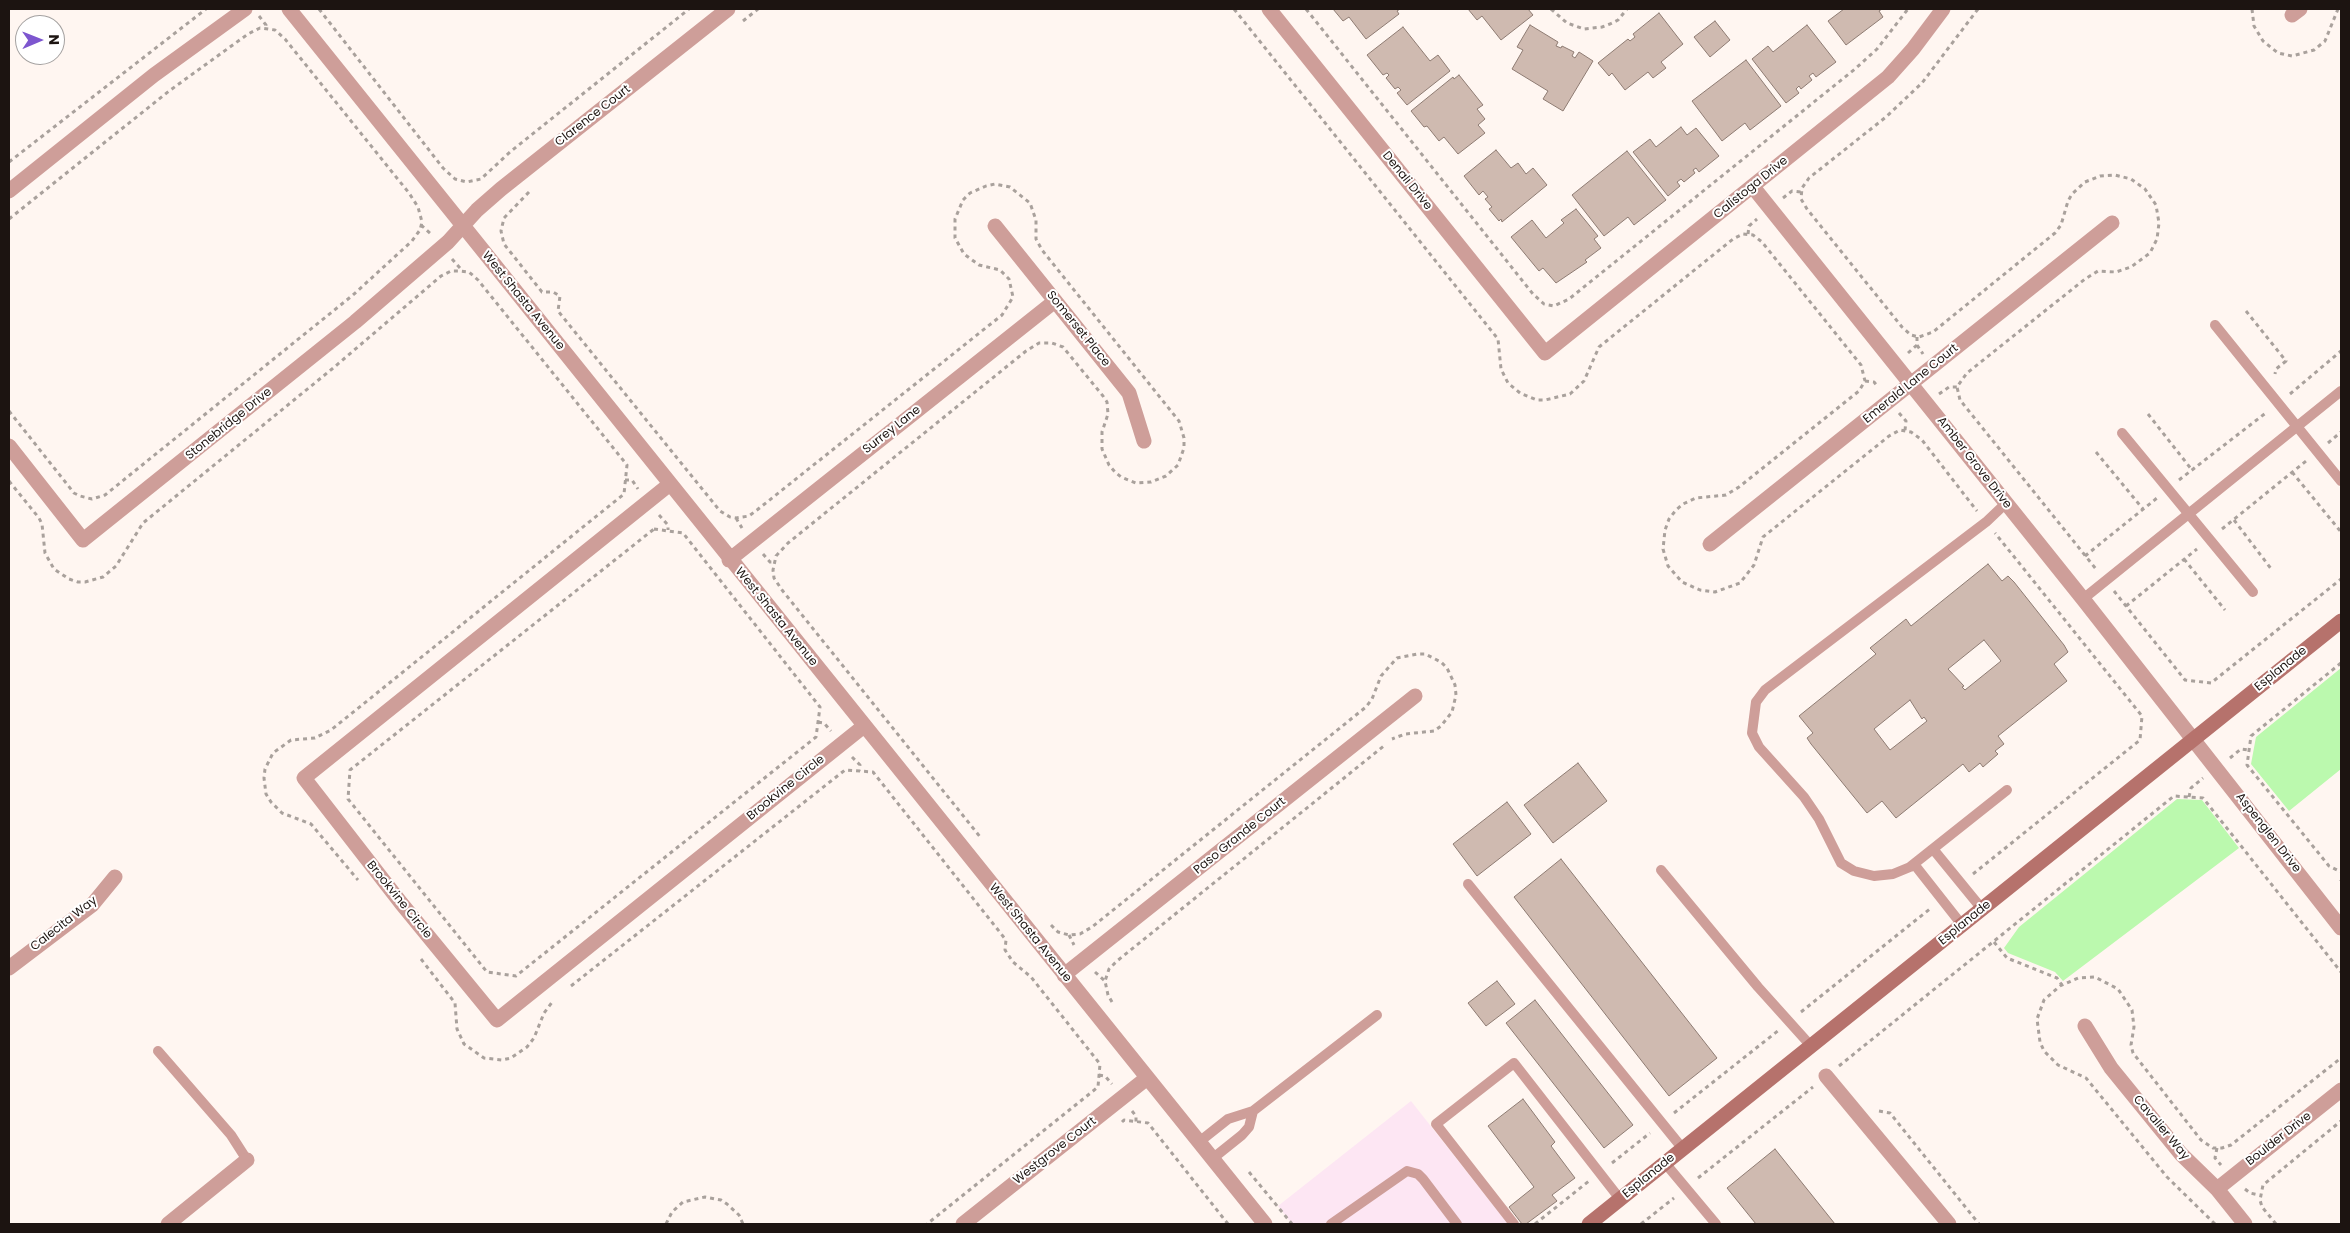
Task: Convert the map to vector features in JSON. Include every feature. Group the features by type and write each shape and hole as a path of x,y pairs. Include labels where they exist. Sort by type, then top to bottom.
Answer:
{"main road":[{"name":"Esplanade","path":"1589,1224 2341,621"}],"street":[{"path":"9,191 154,75 245,9"},
{"name":"West Shasta Avenue","path":"288,9 729,560 1265,1224"},
{"name":"Clarence Court","path":"462,226 501,189 728,9"},
{"name":"Denali Drive","path":"1269,9 1545,353"},
{"name":"Calistoga Drive","path":"1545,353 1888,77 1913,49 1943,9"},
{"name":"Amber Grove Drive","path":"1753,187 2194,739"},
{"name":"Emerald Lane Court","path":"1710,544 2112,222"},
{"name":"Stonebridge Drive","path":"9,446 83,540 355,322 448,242 462,226"},
{"name":"Somerset Place","path":"995,226 1130,393 1144,441"},
{"name":"Surrey Lane","path":"729,560 1055,301"},
{"name":"Brookvine Circle","path":"670,484 304,778 401,903 497,1020 864,726"},
{"name":"Paso Grande Court","path":"1064,975 1415,696"},
{"name":"Aspenglen Drive","path":"2194,739 2339,920"},
{"name":"Calecita Way","path":"9,968 92,905 115,877"},
{"name":"Cavalier Way","path":"2086,1026 2111,1068 2181,1154 2217,1189 2245,1224"},
{"path":"1826,1076 1949,1224"},
{"name":"Westgrove Court","path":"963,1224 1147,1078"},
{"name":"Boulder Drive","path":"2217,1189 2341,1090"},
{"path":"168,1224 247,1160"}],"lane":[{"path":"2215,325 2341,481"},
{"path":"2083,599 2341,391"},
{"path":"2122,433 2253,592"},
{"path":"2006,502 1986,522 1765,690 1756,702 1752,733 1758,747 1804,797 1819,819 1841,863 1854,871 1874,876 1894,874 1914,864 2007,790"},
{"path":"1933,849 1982,909"},
{"path":"1914,864 1962,925"},
{"path":"1662,870 1811,1046"},
{"path":"1468,884 1682,1149"},
{"path":"1199,1142 1228,1119 1253,1111 1377,1015"},
{"path":"158,1051 231,1135 247,1160"},
{"path":"1514,1224 1436,1124 1514,1063 1620,1199"},
{"path":"1212,1159 1242,1135 1248,1127 1253,1111"},
{"path":"1665,1163 1716,1224"},
{"path":"1331,1224 1407,1171 1418,1174 1423,1179 1457,1224"}],"path":[{"path":"9,162 206,9"},
{"path":"319,9 443,168 455,179 467,182 481,179 510,152 689,9"},
{"path":"736,26 758,9"},
{"path":"1234,9 1498,339 1501,369 1508,383 1520,393 1537,400 1570,394 1584,381 1599,347 1733,239 1743,234 1753,235 1762,242 1861,365 1865,381 1859,391 1726,495 1696,498 1682,504 1669,519 1665,530 1663,549 1668,566 1682,582 1700,590 1715,592 1740,583 1754,565 1761,541 1767,534 1889,436 1900,430 1911,432 1922,440 2142,716 2140,740 1962,884"},
{"path":"1306,9 1534,294 1544,304 1554,306 1570,299 1855,69 1877,49 1908,9"},
{"path":"1550,9 1567,23 1584,29 1610,24 1618,20 1627,9"},
{"path":"2252,9 2254,26 2263,42 2278,53 2292,56 2314,50 2325,41 2338,9"},
{"path":"9,219 169,91 248,34 260,28 275,30 285,38 409,193 418,206 422,222 420,230 412,241 354,295 105,495 92,499 80,496 74,492 9,412"},
{"path":"533,189 504,218 500,231 504,244 542,292 558,293 560,296 558,311 710,500 725,515 736,518 749,516 757,510 1002,315 1013,297 1009,279 1000,270 979,265 964,254 955,238 955,219 963,200 970,193 995,184 1010,188 1030,203 1036,220 1036,239 1042,250 1179,421 1184,438 1182,458 1178,465 1166,476 1151,482 1136,483 1121,477 1115,472 1108,465 1102,449 1102,432 1108,414 1107,402 1063,347 1052,343 1039,343 1026,351 788,543 776,556 773,570 774,578 782,590 986,845"},
{"path":"9,481 39,518 42,524 45,553 54,569 69,579 78,582 102,577 116,566 144,523 332,369 441,276 457,271 468,272 478,280 627,465 624,494 331,730 315,738 291,740 273,753 265,769 264,778 266,794 271,802 282,813 311,824 362,885"},
{"path":"2246,311 2286,361 2276,369 2274,375 2279,382"},
{"path":"2085,556 2341,351"},
{"path":"2284,388 2290,393"},
{"path":"2148,414 2192,470"},
{"path":"2126,606 2341,432"},
{"path":"2096,452 2143,509"},
{"path":"2292,472 2341,532"},
{"path":"2234,520 2272,570"},
{"path":"654,529 683,533 820,707 816,736 516,976 487,972 360,813 348,799 350,770 654,529"},
{"path":"2184,560 2225,610"},
{"path":"2185,680 2211,683 2341,579"},
{"path":"1047,921 1058,932 1069,935 1080,934 1092,927 1366,707 1372,699 1381,676 1397,658 1410,654 1425,654 1448,668 1456,695 1452,712 1442,726 1434,731 1405,734 1392,740 1117,961 1109,968 1105,981 1108,995 1118,1009"},
{"path":"2341,663 2251,736 2247,765 2329,866 2341,872"},
{"path":"566,990 845,770 873,772 1006,940 1005,950 1013,962 1031,977 1100,1064 1098,1087 927,1224"},
{"path":"1641,1224 2174,796 2203,798 2341,972"},
{"path":"1535,1224 1941,900"},
{"path":"1994,942 2007,958 2057,978 2062,985"},
{"path":"416,953 455,1003 457,1028 464,1044 484,1058 502,1060 511,1058 527,1047 534,1038 544,1013 556,999"},
{"path":"2215,1224 2167,1177 2086,1078 2058,1065 2044,1051 2037,1031 2039,1010 2044,1000 2062,985 2078,978 2095,977 2112,984 2124,995 2132,1010 2134,1018 2131,1045 2133,1053 2202,1140 2213,1148 2232,1145 2341,1058"},
{"path":"1890,1113 1980,1224"},
{"path":"1117,1126 1124,1120 1148,1123 1228,1224"},
{"path":"2276,1224 2262,1207 2260,1200 2263,1185 2341,1121"},
{"path":"1246,1169 1292,1224"},
{"path":"666,1224 677,1206 691,1199 705,1197 721,1200 727,1204 739,1215 743,1224"}],"shaded area":[{"path":"1411,1101 1508,1224 1292,1224 1278,1206"}],"green space":[{"path":"2341,668 2341,769 2289,811 2251,764 2256,737"},
{"path":"2177,799 2202,800 2239,848 2063,981 2055,972 2008,953 2004,948 2019,927"}],"building":[{"path":"1333,9 1400,9 1397,11 1399,14 1366,39 1349,17 1343,21"},
{"path":"1468,9 1528,9 1533,15 1501,40 1482,16 1477,20"},
{"path":"1844,9 1882,9 1879,11 1883,17 1846,45 1828,21"},
{"path":"1659,13 1683,44 1661,62 1666,68 1653,78 1648,72 1625,90 1612,73 1609,76 1598,63 1628,39 1630,41 1635,37 1633,34"},
{"path":"1715,21 1730,40 1710,57 1694,37"},
{"path":"1530,25 1558,42 1556,46 1561,48 1562,46 1574,52 1572,56 1575,58 1579,52 1593,61 1563,111 1543,99 1548,91 1512,69 1523,50 1517,47"},
{"path":"1807,25 1836,62 1816,77 1813,73 1809,76 1812,80 1801,89 1799,86 1796,89 1799,93 1786,103 1752,59 1768,46 1773,52"},
{"path":"1403,27 1430,61 1438,55 1450,71 1407,105 1397,93 1401,90 1398,87 1395,89 1386,78 1389,75 1387,73 1383,75 1367,55"},
{"path":"1746,60 1781,106 1750,130 1745,123 1722,141 1692,101"},
{"path":"1459,75 1483,105 1477,109 1485,119 1478,125 1485,133 1458,154 1444,137 1439,141 1411,111 1453,77 1454,79"},
{"path":"1681,127 1687,135 1696,128 1719,156 1699,172 1696,168 1693,170 1695,173 1684,182 1681,179 1677,182 1680,186 1668,196 1633,152 1650,139 1656,147"},
{"path":"1496,150 1511,168 1518,163 1526,174 1533,168 1547,185 1502,222 1489,209 1492,207 1485,199 1488,197 1483,191 1479,195 1464,176"},
{"path":"1627,151 1666,200 1634,225 1628,217 1604,236 1572,195"},
{"path":"1576,209 1598,236 1594,239 1601,248 1585,260 1587,262 1556,283 1543,268 1539,271 1511,237 1532,220 1546,238 1564,223 1561,220"},
{"path":"1988,564 2002,581 2008,576 2014,582 2064,645 2068,652 2054,664 2067,681 1998,736 2004,744 1995,751 1998,754 1983,767 1980,763 1969,772 1963,764 1896,818 1882,801 1867,813 1811,744 1807,738 1813,733 1799,716 1876,654 1870,648 1906,619 1911,626","holes":["1984,640 2001,661 1965,690 1962,687 1964,686 1948,669","1910,700 1922,719 1924,717 1927,721 1890,750 1874,729"]},
{"path":"1578,763 1607,801 1553,843 1524,805"},
{"path":"1507,802 1531,834 1477,876 1453,844"},
{"path":"1561,859 1717,1058 1669,1096 1514,897"},
{"path":"1497,981 1515,1004 1486,1026 1468,1003"},
{"path":"1535,1000 1633,1125 1604,1148 1506,1023"},
{"path":"1523,1099 1555,1142 1551,1146 1575,1178 1552,1195 1557,1201 1526,1224 1522,1224 1509,1207 1534,1187 1488,1126"},
{"path":"1775,1149 1835,1224 1756,1224 1727,1188"}]}
